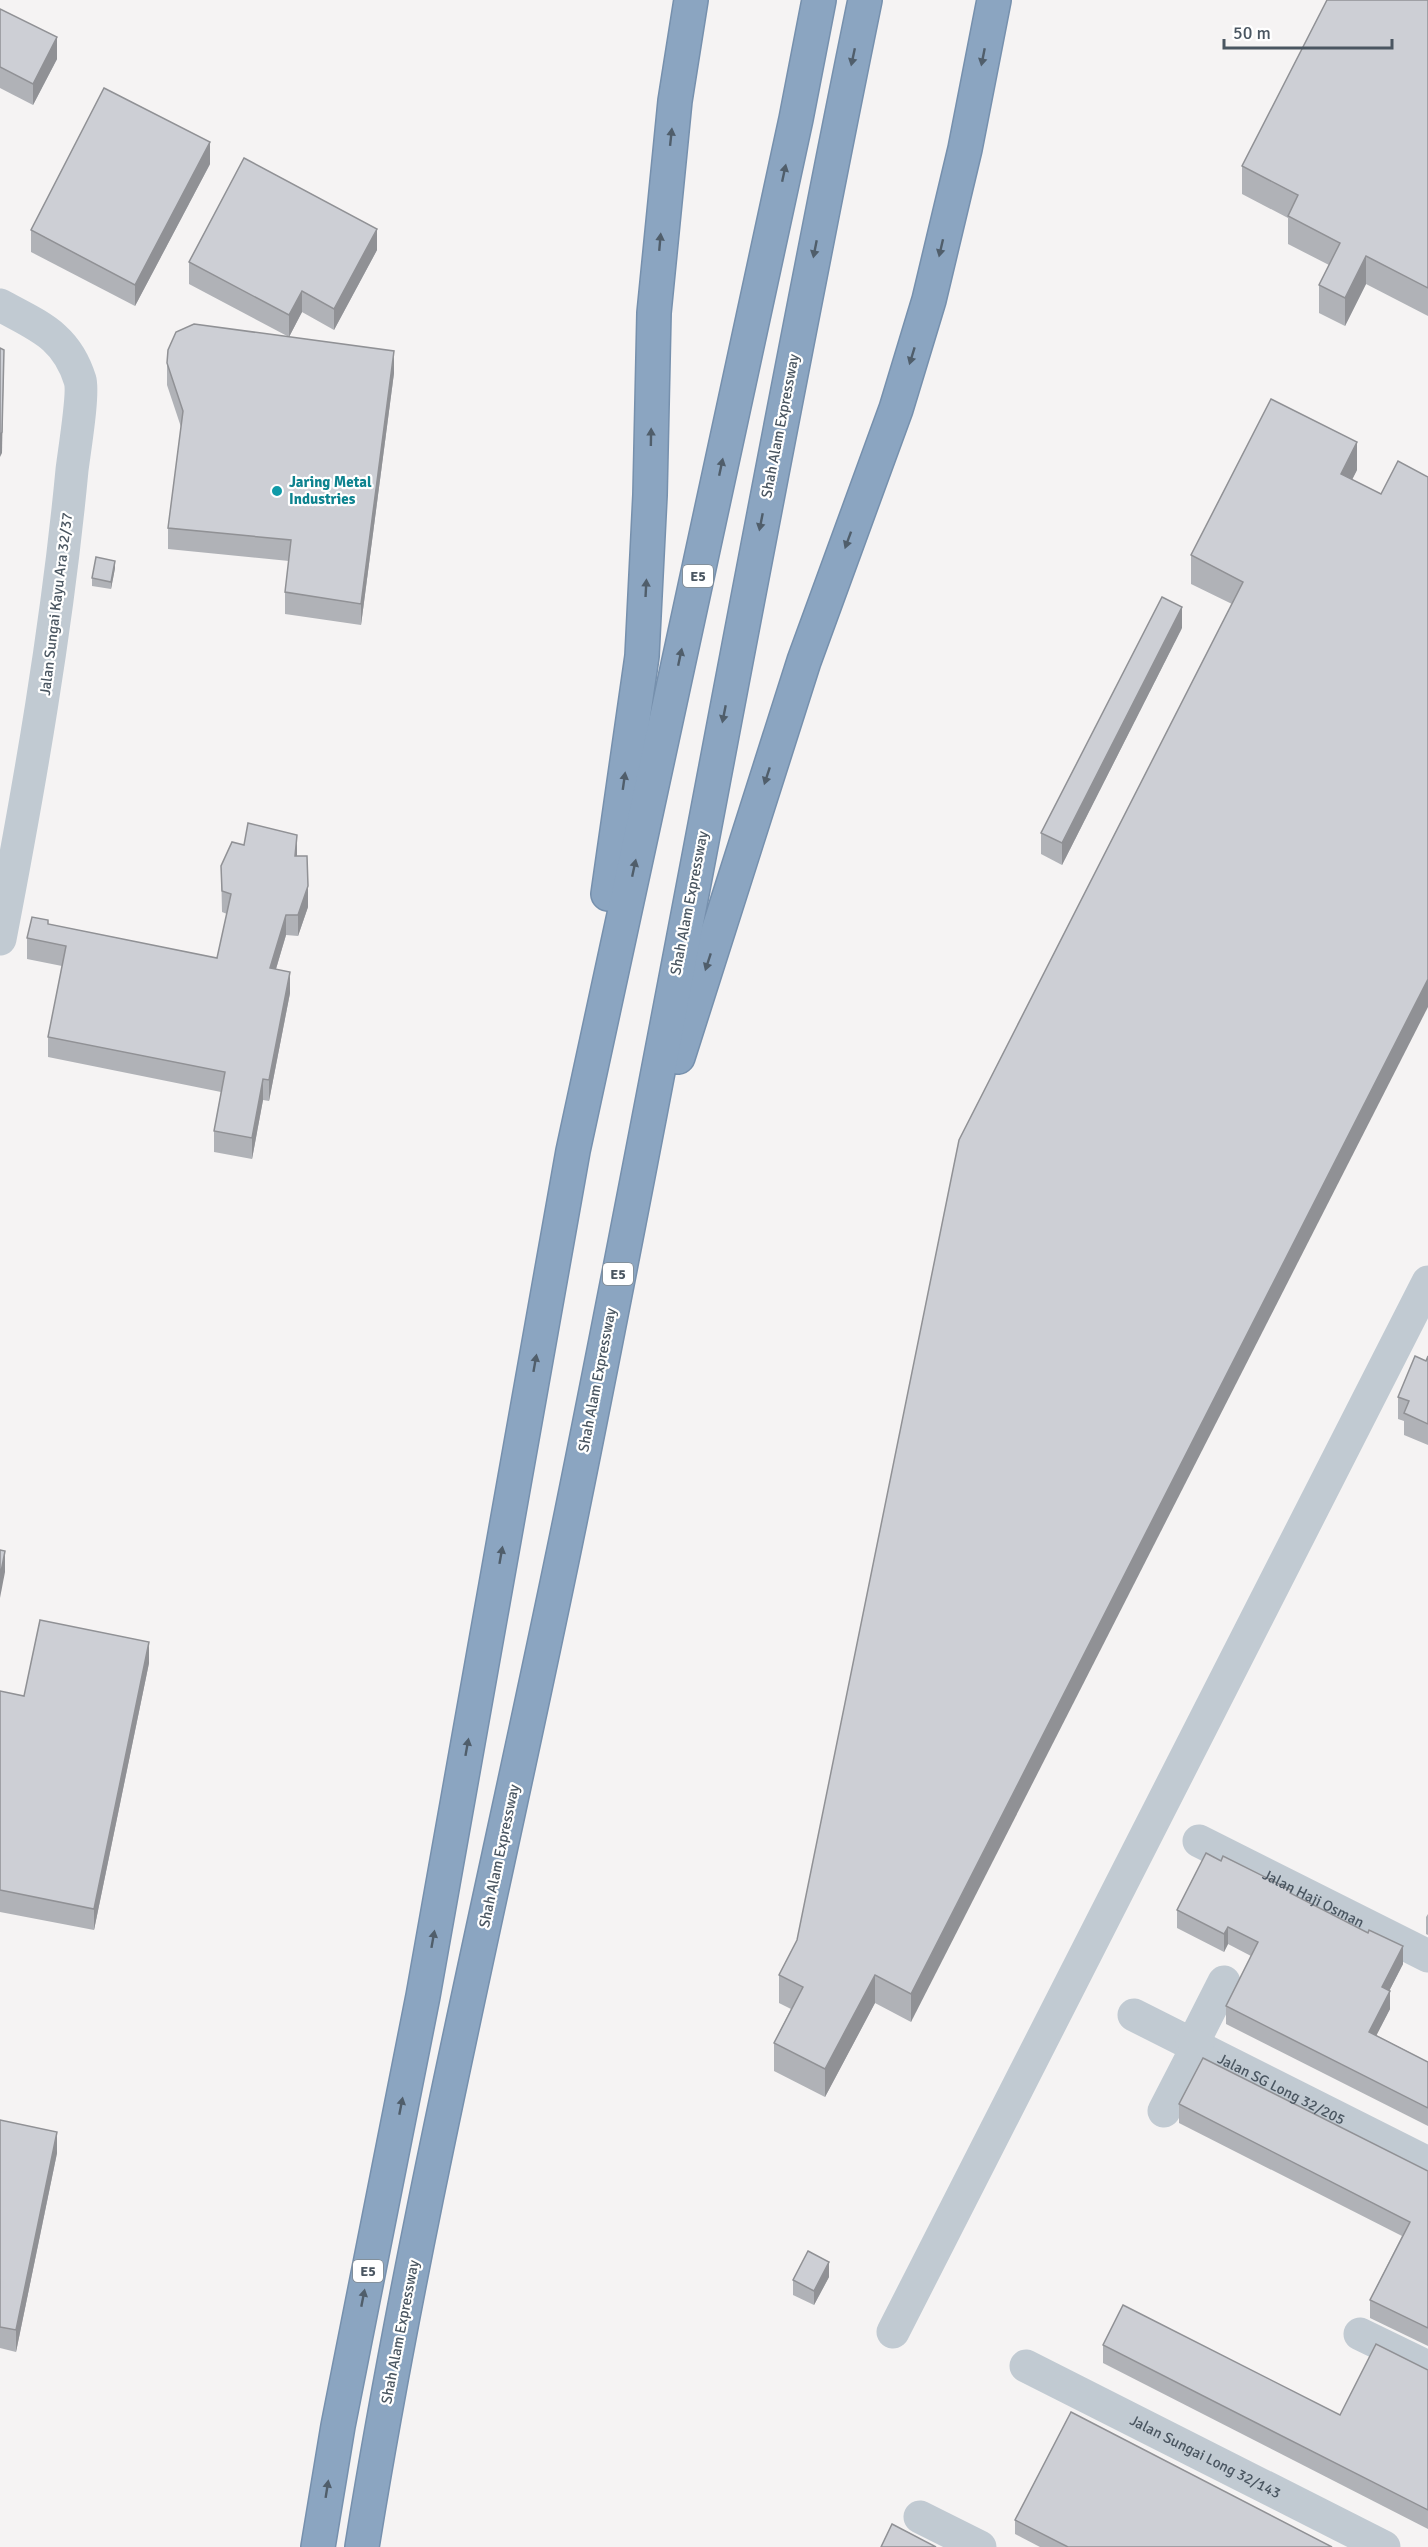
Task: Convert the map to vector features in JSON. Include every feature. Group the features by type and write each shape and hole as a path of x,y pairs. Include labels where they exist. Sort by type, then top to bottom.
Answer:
{"highway":[{"path":"573,1151 642,656 650,495 654,313 675,101 691,0"},
{"name":"E5","path":"318,2547 338,2426 423,1996 573,1151 794,130 819,0"},
{"name":"Shah Alam Expressway","path":"362,2547 380,2434 430,2182 572,1513 753,563 865,0"},
{"path":"627,1229 684,1037 800,672 896,409 922,322 965,149 994,0"}],"street":[{"name":"Jalan Sungai Kayu Ara 32/37","path":"0,305 51,333 70,353 81,383 65,550 41,720 0,939"},
{"path":"893,2332 1428,1282"},
{"name":"Jalan Haji Osman","path":"1199,1841 1428,1956"},
{"path":"1164,2110 1224,1982"},
{"name":"Jalan SG Long 32/205","path":"1134,2015 1428,2163"},
{"path":"1360,2334 1428,2367"},
{"name":"Jalan Sungai Long 32/143","path":"1026,2366 1384,2547"},
{"path":"920,2517 980,2547"}],"building":[{"path":"1327,0 1428,0 1428,288 1366,256 1345,298 1319,285 1340,243 1288,216 1298,195 1242,166"},
{"path":"0,9 57,37 33,84 0,67"},
{"path":"104,88 210,142 135,285 31,230"},
{"path":"244,158 377,229 334,309 302,291 289,315 189,262"},
{"name":"Jaring Metal Industries","path":"194,324 394,351 361,604 285,592 291,540 168,528 183,411 167,363 168,350 176,332"},
{"path":"0,348 4,350 2,432 0,436"},
{"path":"1271,399 1357,442 1341,474 1381,494 1398,461 1428,477 1428,979 911,1994 875,1975 825,2069 774,2043 803,1987 779,1975 797,1940 959,1140 1243,582 1191,555"},
{"path":"96,557 115,561 111,582 92,578"},
{"path":"1162,597 1182,607 1062,843 1041,833"},
{"path":"248,823 297,835 295,856 307,856 308,886 298,915 286,915 270,968 290,972 269,1080 263,1079 252,1138 214,1131 225,1072 48,1037 66,946 27,938 32,917 48,920 48,924 217,958 231,894 222,891 221,866 232,842 244,845"},
{"path":"1415,1356 1426,1361 1428,1356 1428,1424 1404,1413 1409,1401 1398,1397"},
{"path":"0,1550 5,1551 0,1577"},
{"path":"40,1620 149,1642 94,1909 0,1890 0,1691 24,1696"},
{"path":"1206,1853 1221,1861 1223,1856 1291,1890 1290,1893 1368,1933 1369,1930 1403,1946 1382,1987 1390,1991 1369,2032 1428,2062 1428,2108 1226,2006 1258,1942 1228,1927 1224,1934 1177,1910"},
{"path":"1203,2058 1428,2171 1428,2328 1370,2300 1410,2222 1179,2104"},
{"path":"0,2120 57,2132 16,2330 0,2327"},
{"path":"808,2251 829,2262 814,2291 793,2280"},
{"path":"1123,2305 1340,2415 1376,2344 1428,2370 1428,2510 1103,2345"},
{"path":"1071,2412 1332,2547 1068,2547 1015,2520"},
{"path":"892,2524 936,2547 881,2547"}],"place":[{"name":"Jaring Metal Industries","path":"277,491"}]}
